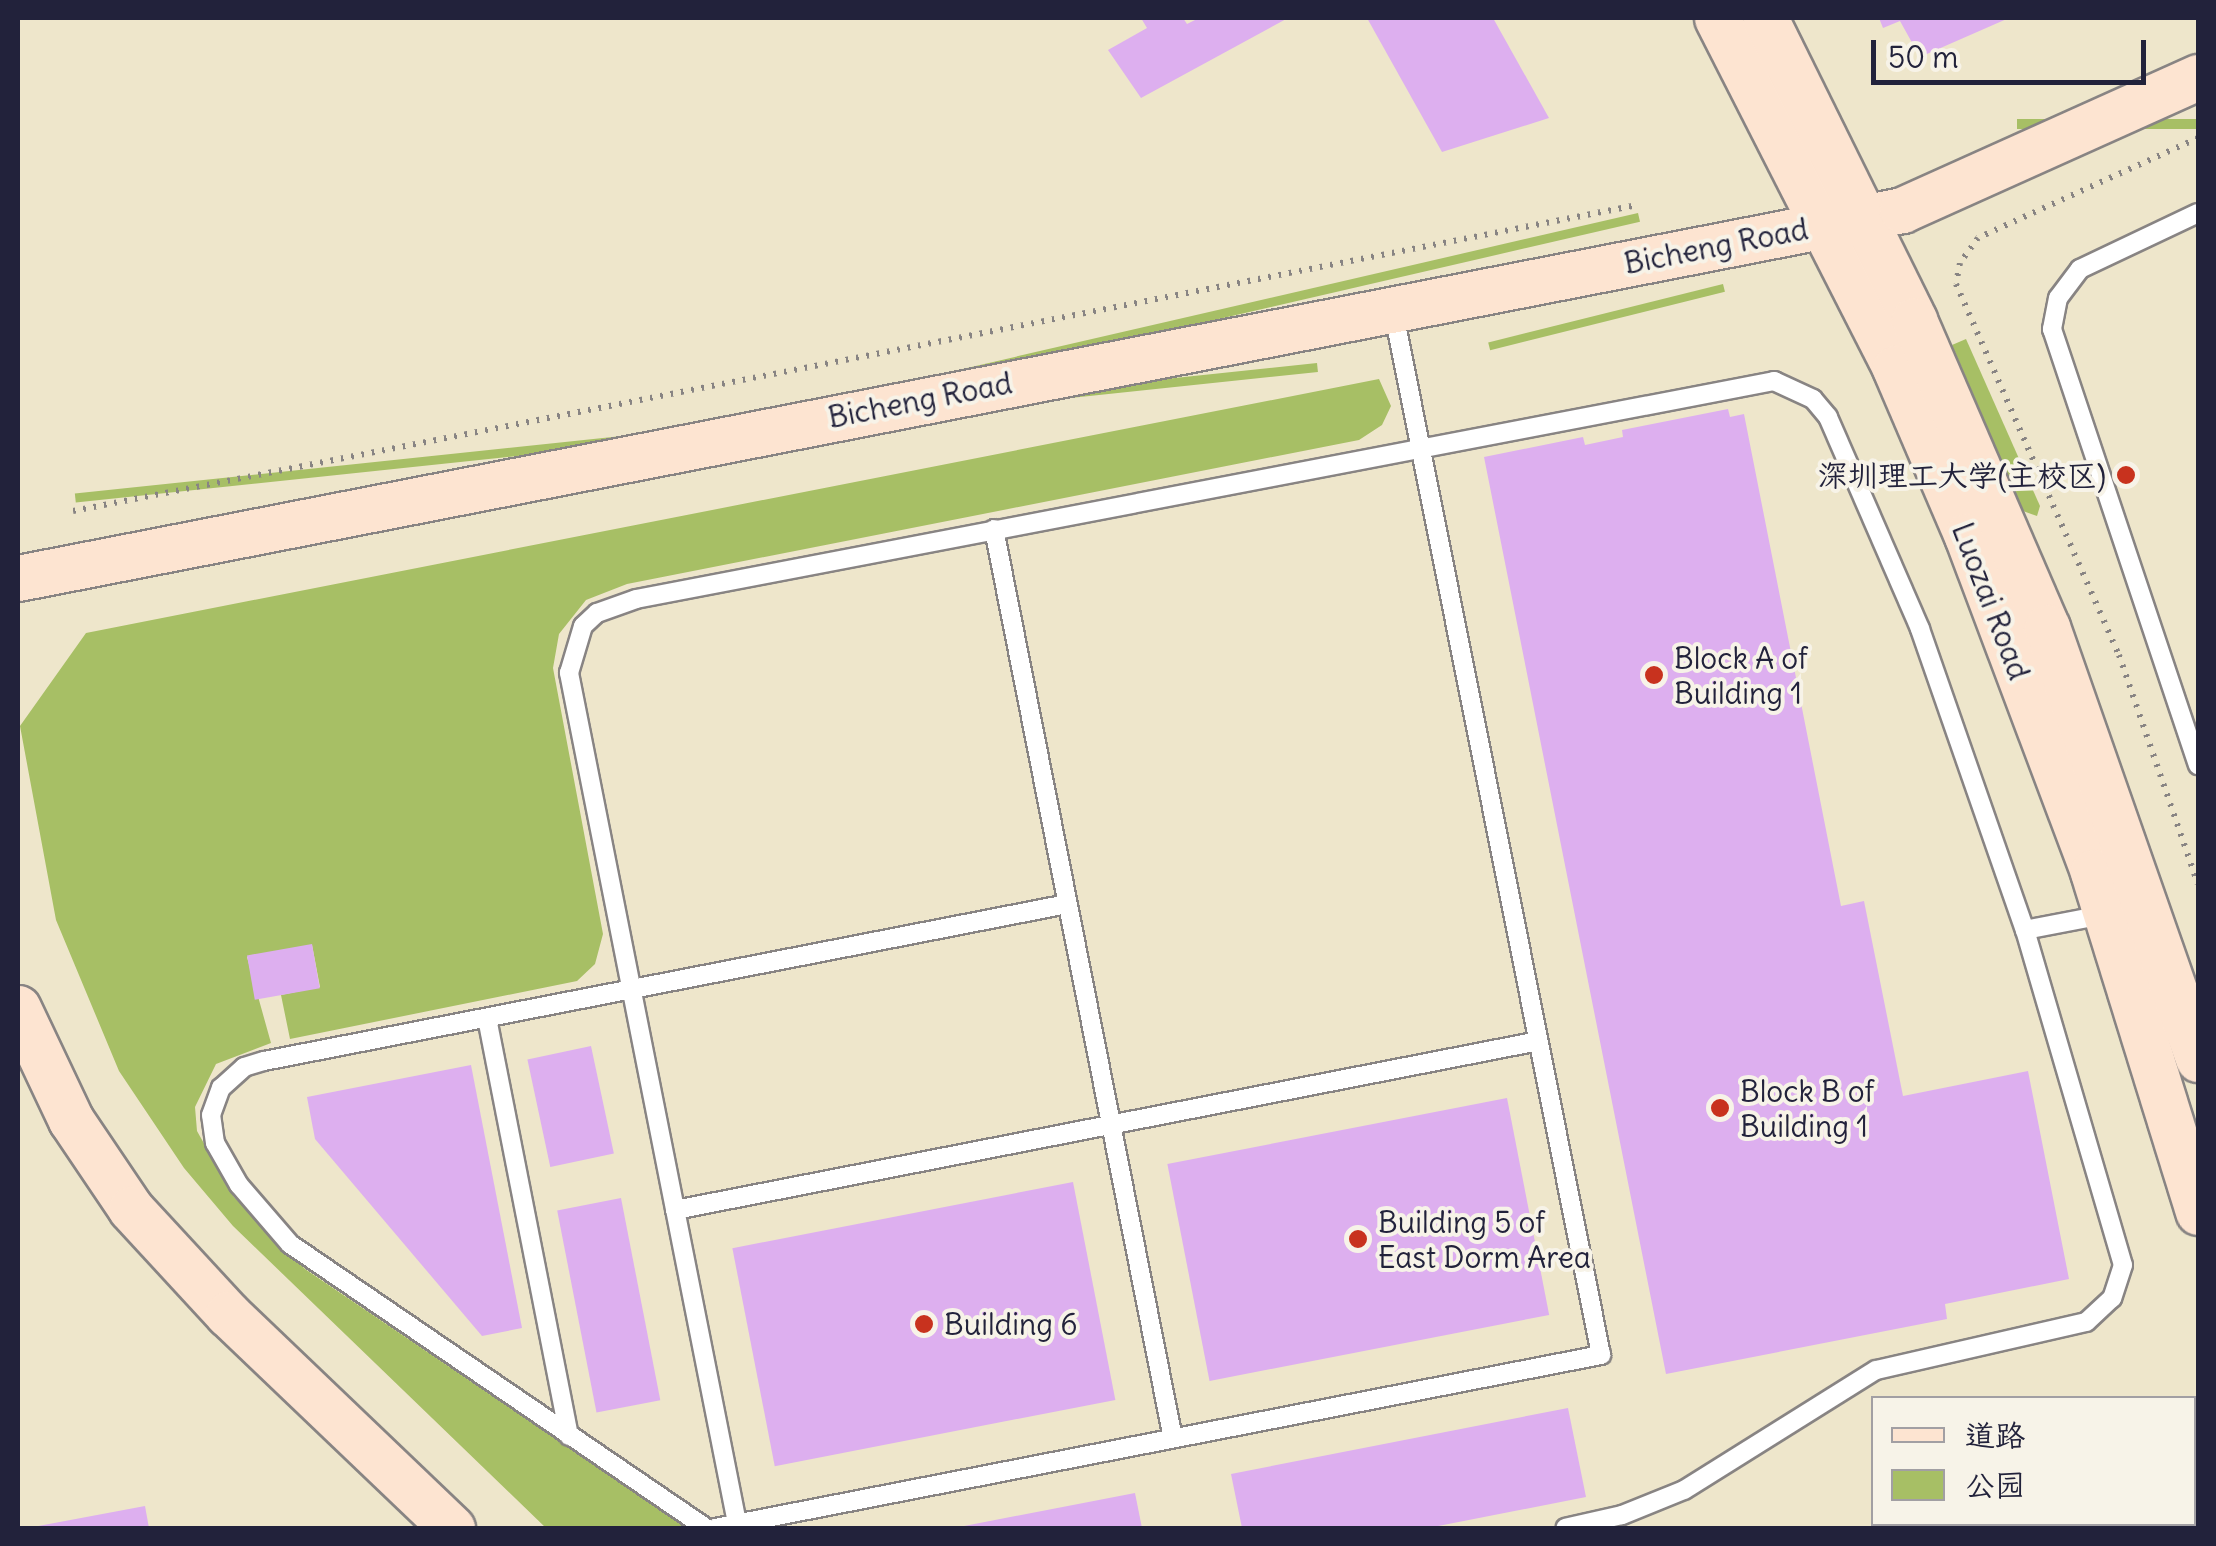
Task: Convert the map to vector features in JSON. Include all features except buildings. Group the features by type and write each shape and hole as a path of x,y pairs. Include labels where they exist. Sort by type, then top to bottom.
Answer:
{"street":[{"name":"Luozai Road","path":"1717,18 1844,222 2047,627 2198,1058"},
{"name":"Luozai Road","path":"1764,18 1939,466 2107,914 2198,1212"},
{"name":"Bicheng Road","path":"18,578 1902,210 2198,77"},
{"path":"18,1008 70,1120 131,1209 228,1314 452,1528"}],"lane":[{"path":"2198,213 2080,269 2058,298 2052,329 2198,765"},
{"path":"715,1528 1601,1354 1393,308"},
{"path":"738,1526 569,673 583,626 596,613 636,599 1753,380 1794,388 1828,417 1920,628 2025,930 2118,1234 2123,1266 2112,1298 2068,1329 1876,1370 1684,1490 1622,1515 1565,1528"},
{"path":"994,529 1174,1439"},
{"path":"706,1528 290,1244 239,1186 211,1130 221,1088 244,1067 1067,904"},
{"path":"2025,930 2107,914"},
{"path":"487,1018 570,1436"},
{"path":"675,1210 1539,1041"}],"path":[{"path":"2198,138 1978,238 1960,263 1956,284 2119,655 2198,884"},
{"path":"73,511 1636,205"}],"green space":[{"path":"2017,119 2198,119 2198,129 2017,129"},
{"path":"1638,213 1640,222 87,580 85,572"},
{"path":"1723,284 1725,292 1490,350 1488,343"},
{"path":"1966,339 2040,506 2037,516 2023,511 1952,345"},
{"path":"1317,363 1318,372 76,503 75,494"},
{"path":"1379,379 1391,406 1382,425 1359,440 627,584 586,600 559,634 553,668 603,934 595,964 577,981 290,1039 281,995 320,987 312,945 247,957 271,1043 216,1064 195,1107 197,1131 234,1197 305,1269 687,1528 546,1528 233,1226 184,1168 119,1071 56,920 20,726 86,633"}],"place":[{"name":"深圳理工大学(主校区)","path":"2126,475"},
{"name":"Block A of Building 1","path":"1654,675"},
{"name":"Block B of Building 1","path":"1720,1108"},
{"name":"Building 5 of East Dorm Area","path":"1358,1239"},
{"name":"Building 6","path":"924,1324"}]}
